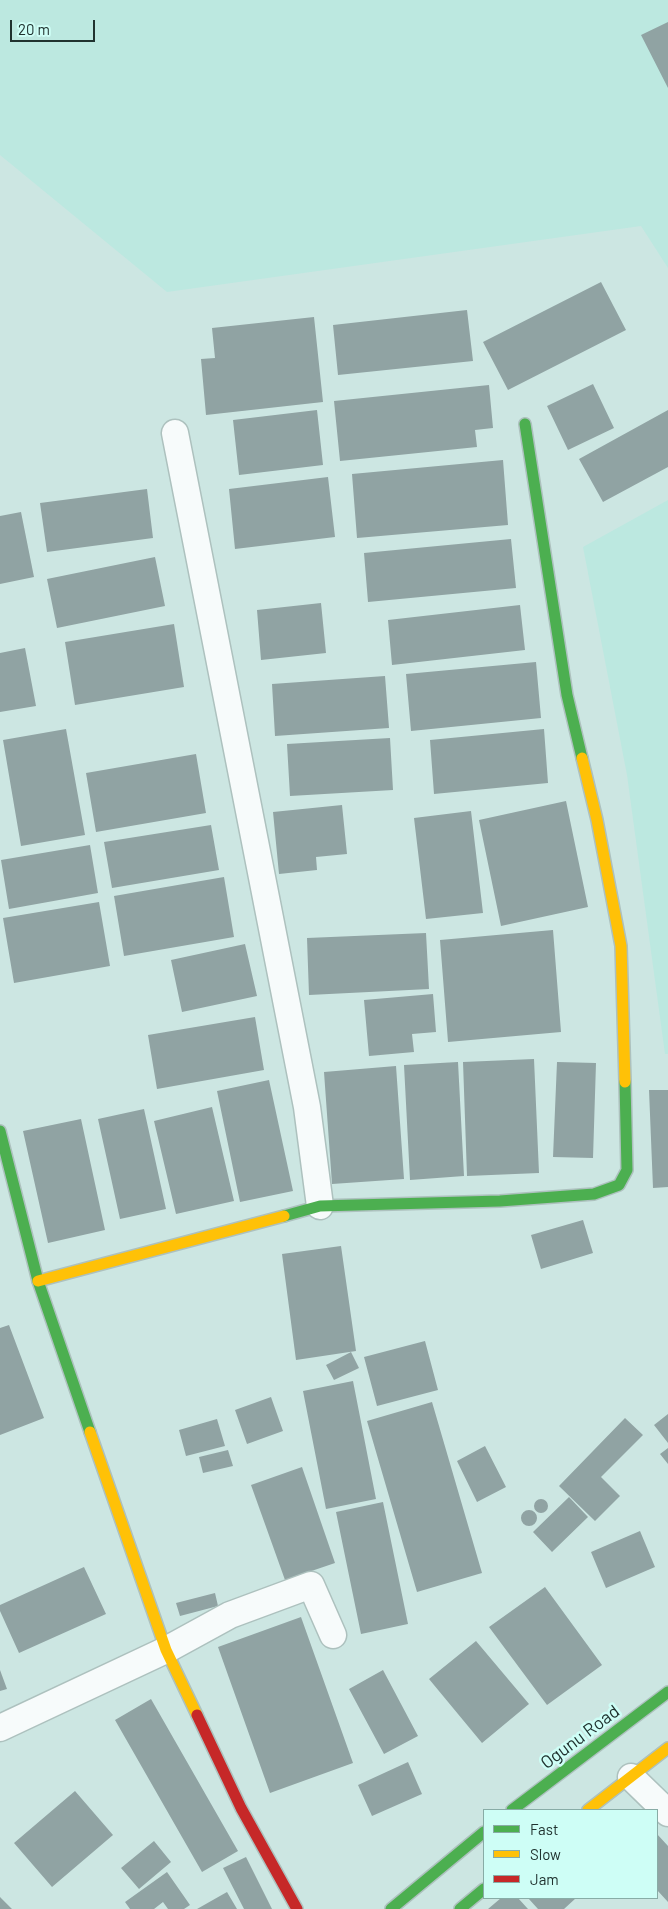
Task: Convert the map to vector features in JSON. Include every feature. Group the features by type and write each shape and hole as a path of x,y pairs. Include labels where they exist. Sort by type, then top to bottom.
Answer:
{"street":[{"path":"38,1281 320,1206 500,1202 594,1194 619,1185 627,1170 621,946 597,820 567,695 525,424"},
{"path":"175,433 307,1107 320,1206"},
{"path":"0,1131 38,1281 166,1650 241,1808 297,1909"},
{"path":"0,1728 166,1650 230,1615 311,1585 333,1635"},
{"name":"Ogunu Road","path":"513,1809 668,1692"},
{"path":"589,1809 668,1748"},
{"path":"631,1776 668,1813"},
{"path":"392,1909 483,1833"},
{"path":"460,1909 483,1890"}],"shaded area":[{"path":"0,0 668,0 668,268 641,226 167,292 0,155"},
{"path":"668,500 668,1054 665,1054 627,775 583,547"}],"building":[{"path":"668,22 668,88 641,35"},
{"path":"601,282 626,330 508,390 483,342"},
{"path":"467,310 473,361 338,375 333,325"},
{"path":"314,317 323,402 206,415 201,359 215,358 212,328"},
{"path":"593,384 614,428 568,450 547,406"},
{"path":"489,385 493,428 475,430 477,447 340,461 334,401"},
{"path":"317,410 323,465 239,475 233,420"},
{"path":"668,410 668,467 603,502 579,459"},
{"path":"503,460 508,525 357,538 352,474"},
{"path":"328,477 335,537 235,549 229,489"},
{"path":"147,489 153,538 47,552 40,503"},
{"path":"21,512 34,577 0,584 0,516"},
{"path":"511,539 516,588 368,602 364,553"},
{"path":"155,557 165,606 57,628 47,579"},
{"path":"321,603 326,653 261,660 257,610"},
{"path":"520,605 525,650 392,665 388,620"},
{"path":"174,624 184,687 75,705 65,642"},
{"path":"25,648 36,706 0,712 0,653"},
{"path":"536,662 541,718 411,731 406,674"},
{"path":"385,676 389,728 275,736 272,684"},
{"path":"66,729 85,835 21,846 3,740"},
{"path":"544,729 548,783 434,794 430,740"},
{"path":"390,738 393,790 290,796 287,744"},
{"path":"196,754 206,813 96,832 86,773"},
{"path":"566,801 588,907 501,926 479,820"},
{"path":"342,805 347,854 316,857 317,870 279,874 273,812"},
{"path":"471,811 483,913 426,919 414,818"},
{"path":"211,825 219,870 112,888 104,842"},
{"path":"90,845 98,893 9,909 1,860"},
{"path":"224,877 234,937 124,956 114,896"},
{"path":"99,902 110,966 14,983 3,918"},
{"path":"553,930 561,1032 448,1042 440,940"},
{"path":"426,933 429,989 309,995 307,938"},
{"path":"245,944 257,996 182,1012 171,960"},
{"path":"433,994 436,1032 412,1034 414,1052 369,1056 364,1000"},
{"path":"255,1017 264,1070 157,1089 148,1035"},
{"path":"534,1059 539,1173 467,1176 463,1062"},
{"path":"458,1062 464,1176 410,1180 404,1065"},
{"path":"557,1062 596,1063 593,1158 553,1157"},
{"path":"396,1066 404,1179 332,1184 324,1072"},
{"path":"269,1080 293,1191 240,1202 217,1091"},
{"path":"649,1090 668,1090 668,1187 653,1188"},
{"path":"212,1107 234,1201 176,1214 154,1121"},
{"path":"144,1109 166,1209 120,1219 98,1119"},
{"path":"81,1119 105,1230 48,1243 23,1131"},
{"path":"583,1220 593,1253 541,1269 531,1235"},
{"path":"341,1246 356,1351 296,1360 282,1254"},
{"path":"9,1325 44,1418 0,1435 0,1328"},
{"path":"425,1341 438,1390 377,1406 364,1357"},
{"path":"351,1352 359,1368 334,1380 326,1365"},
{"path":"353,1381 376,1499 326,1509 303,1391"},
{"path":"271,1397 283,1431 247,1444 235,1410"},
{"path":"432,1402 482,1573 417,1592 367,1421"},
{"path":"668,1414 668,1443 654,1425"},
{"path":"625,1418 643,1435 601,1477 620,1496 595,1521 559,1486"},
{"path":"217,1419 225,1446 186,1456 179,1430"},
{"path":"485,1446 506,1487 477,1502 457,1461"},
{"path":"668,1448 668,1464 660,1454"},
{"path":"228,1450 233,1466 203,1473 199,1457"},
{"path":"302,1467 335,1563 285,1580 251,1485"},
{"path":"569,1497 588,1517 552,1552 533,1532"},
{"path":"538,1499 544,1499 548,1506 544,1513 538,1513 534,1509 534,1503"},
{"path":"383,1502 408,1624 361,1634 336,1512"},
{"path":"526,1510 532,1510 537,1515 535,1524 526,1526 521,1521 521,1515"},
{"path":"640,1531 655,1567 606,1588 591,1552"},
{"path":"84,1567 106,1614 19,1653 0,1611 0,1605"},
{"path":"545,1587 602,1665 547,1705 489,1627"},
{"path":"215,1593 218,1606 180,1616 176,1603"},
{"path":"301,1617 353,1763 270,1793 218,1647"},
{"path":"476,1641 529,1704 482,1743 429,1679"},
{"path":"0,1670 7,1689 0,1691"},
{"path":"383,1670 418,1736 384,1754 349,1689"},
{"path":"151,1699 238,1851 202,1872 115,1720"},
{"path":"408,1762 422,1794 372,1816 358,1785"},
{"path":"75,1791 113,1835 52,1887 14,1843"},
{"path":"658,1835 668,1846 668,1902 658,1891"},
{"path":"154,1841 171,1862 139,1889 121,1868"},
{"path":"246,1857 272,1909 244,1909 223,1868"},
{"path":"167,1872 190,1905 184,1909 168,1909 163,1902 154,1909 130,1909 125,1902"},
{"path":"227,1892 237,1909 197,1909"},
{"path":"0,1897 12,1909 0,1909"},
{"path":"500,1899 519,1899 528,1909 488,1909"},
{"path":"529,1899 575,1899 564,1909 538,1909"}],"traffic: fast":[{"path":"525,424 567,695 582,758"},
{"path":"284,1216 320,1206 500,1201 594,1194 619,1185 627,1170 625,1082"},
{"path":"0,1131 38,1281 90,1432"},
{"path":"513,1809 668,1692"},
{"path":"391,1909 483,1833"},
{"path":"460,1909 483,1890"}],"traffic: slow":[{"path":"582,758 597,820 621,946 625,1082"},
{"path":"38,1281 284,1216"},
{"path":"90,1432 166,1650 197,1715"},
{"path":"589,1809 668,1748"}],"traffic: jam":[{"path":"197,1715 241,1808 297,1909"}]}
